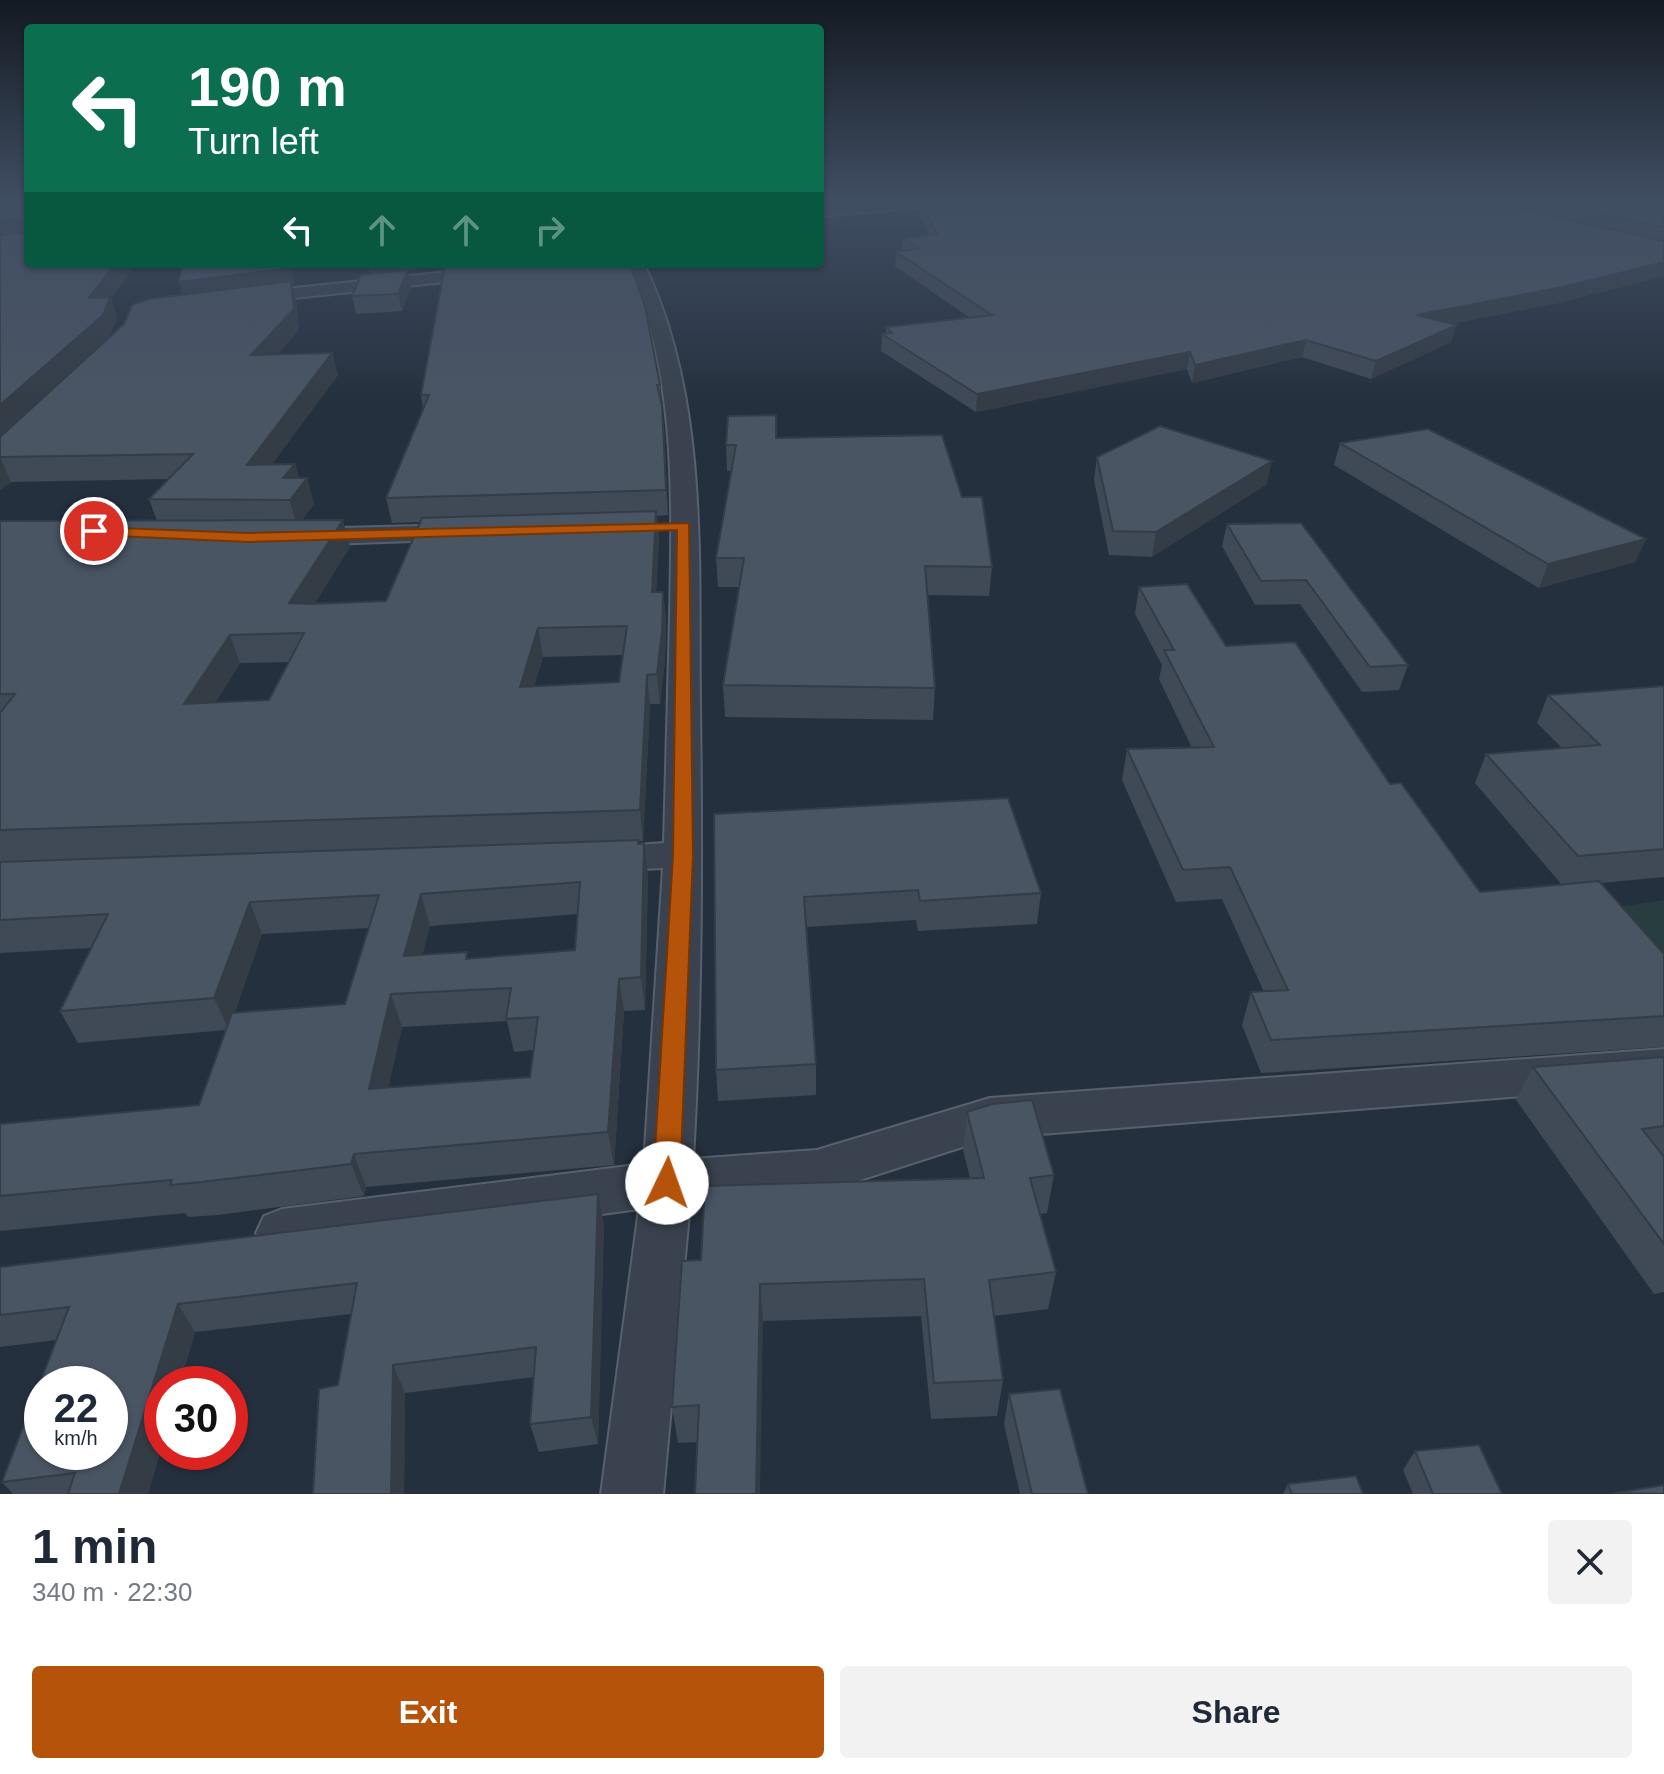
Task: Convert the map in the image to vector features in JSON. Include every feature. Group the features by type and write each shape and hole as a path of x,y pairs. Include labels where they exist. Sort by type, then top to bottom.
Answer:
{"street":[{"path":"362,268 393,280"},
{"path":"222,301 393,280 549,268"},
{"path":"632,1494 667,1183 683,855 668,526 672,375 652,290 638,268"},
{"path":"277,537 477,532"},
{"path":"556,859 683,855"},
{"path":"233,1240 667,1183 817,1172 990,1118 1664,1067"}],"green space":[{"path":"1664,900 1664,989 1598,910"}],"building":[{"path":"0,267 112,268 89,298 110,297 103,315 0,405"},
{"path":"918,267 1645,267 1563,287 1417,315 1457,325 1376,361 1306,340 1195,365 1190,352 977,394 882,334 892,333 886,327 992,315"},
{"path":"181,268 290,268 179,282"},
{"path":"444,268 631,268 645,306 660,385 657,385 662,405 666,490 386,498 429,395 421,395"},
{"path":"408,270 398,294 352,296 361,275"},
{"path":"291,281 294,309 251,355 332,353 247,465 295,464 283,478 307,478 290,500 149,499 193,454 0,457 0,437 124,324 132,305 149,299"},
{"path":"776,415 776,438 942,435 962,497 982,497 992,567 925,566 935,688 723,685 744,558 716,558 736,445 726,445 728,416"},
{"path":"1160,426 1272,461 1156,532 1113,531 1097,457"},
{"path":"1428,429 1646,539 1548,564 1340,443"},
{"path":"656,511 652,592 663,592 662,631 657,674 647,675 640,810 0,830 0,713 15,694 0,694 0,521 343,520 289,603 310,604 386,601 422,518","holes":["627,626 619,682 520,687 538,628","304,633 269,700 184,704 230,635"]},
{"path":"1301,523 1408,665 1370,667 1306,580 1261,581 1227,524"},
{"path":"1187,584 1226,646 1295,642 1390,784 1401,783 1480,892 1599,881 1664,954 1664,1016 1271,1040 1251,992 1288,990 1230,867 1183,870 1127,749 1214,747 1164,650 1174,650 1139,587"},
{"path":"1664,686 1664,849 1578,856 1486,754 1600,745 1548,695"},
{"path":"1008,798 1041,893 920,901 918,890 804,897 816,1064 716,1070 714,814"},
{"path":"638,840 638,844 644,843 641,977 619,979 608,1132 354,1154 351,1164 201,1182 170,1185 172,1180 0,1196 0,1124 199,1105 232,1013 345,1004 379,895 250,902 214,998 60,1011 108,914 0,920 0,862","holes":["580,882 575,950 466,959 467,952 404,956 421,894","511,988 506,1019 538,1017 530,1077 369,1089 391,994"]},
{"path":"1664,1057 1664,1126 1642,1129 1664,1157 1664,1244 1533,1067"},
{"path":"1032,1100 1054,1175 1030,1178 1056,1272 989,1280 1003,1380 934,1383 924,1279 760,1284 756,1494 695,1494 699,1405 672,1407 682,1261 701,1260 705,1186 984,1178 967,1112 992,1104"},
{"path":"598,1194 591,1417 530,1424 536,1347 393,1365 391,1494 313,1494 319,1389 338,1385 357,1283 178,1304 159,1366 144,1366 144,1413 128,1465 128,1366 46,1366 69,1307 0,1315 0,1267"},
{"path":"1060,1389 1088,1494 1032,1494 1009,1394"},
{"path":"24,1425 24,1470 126,1470 119,1494 68,1494 75,1473 2,1482"},
{"path":"1479,1445 1502,1494 1433,1494 1415,1451"},
{"path":"1356,1476 1363,1494 1292,1494 1288,1484"},
{"path":"1664,1485 1664,1494 1615,1493"}],"route":[{"path":"94,531 248,538 684,526 683,855 667,1183"}]}
